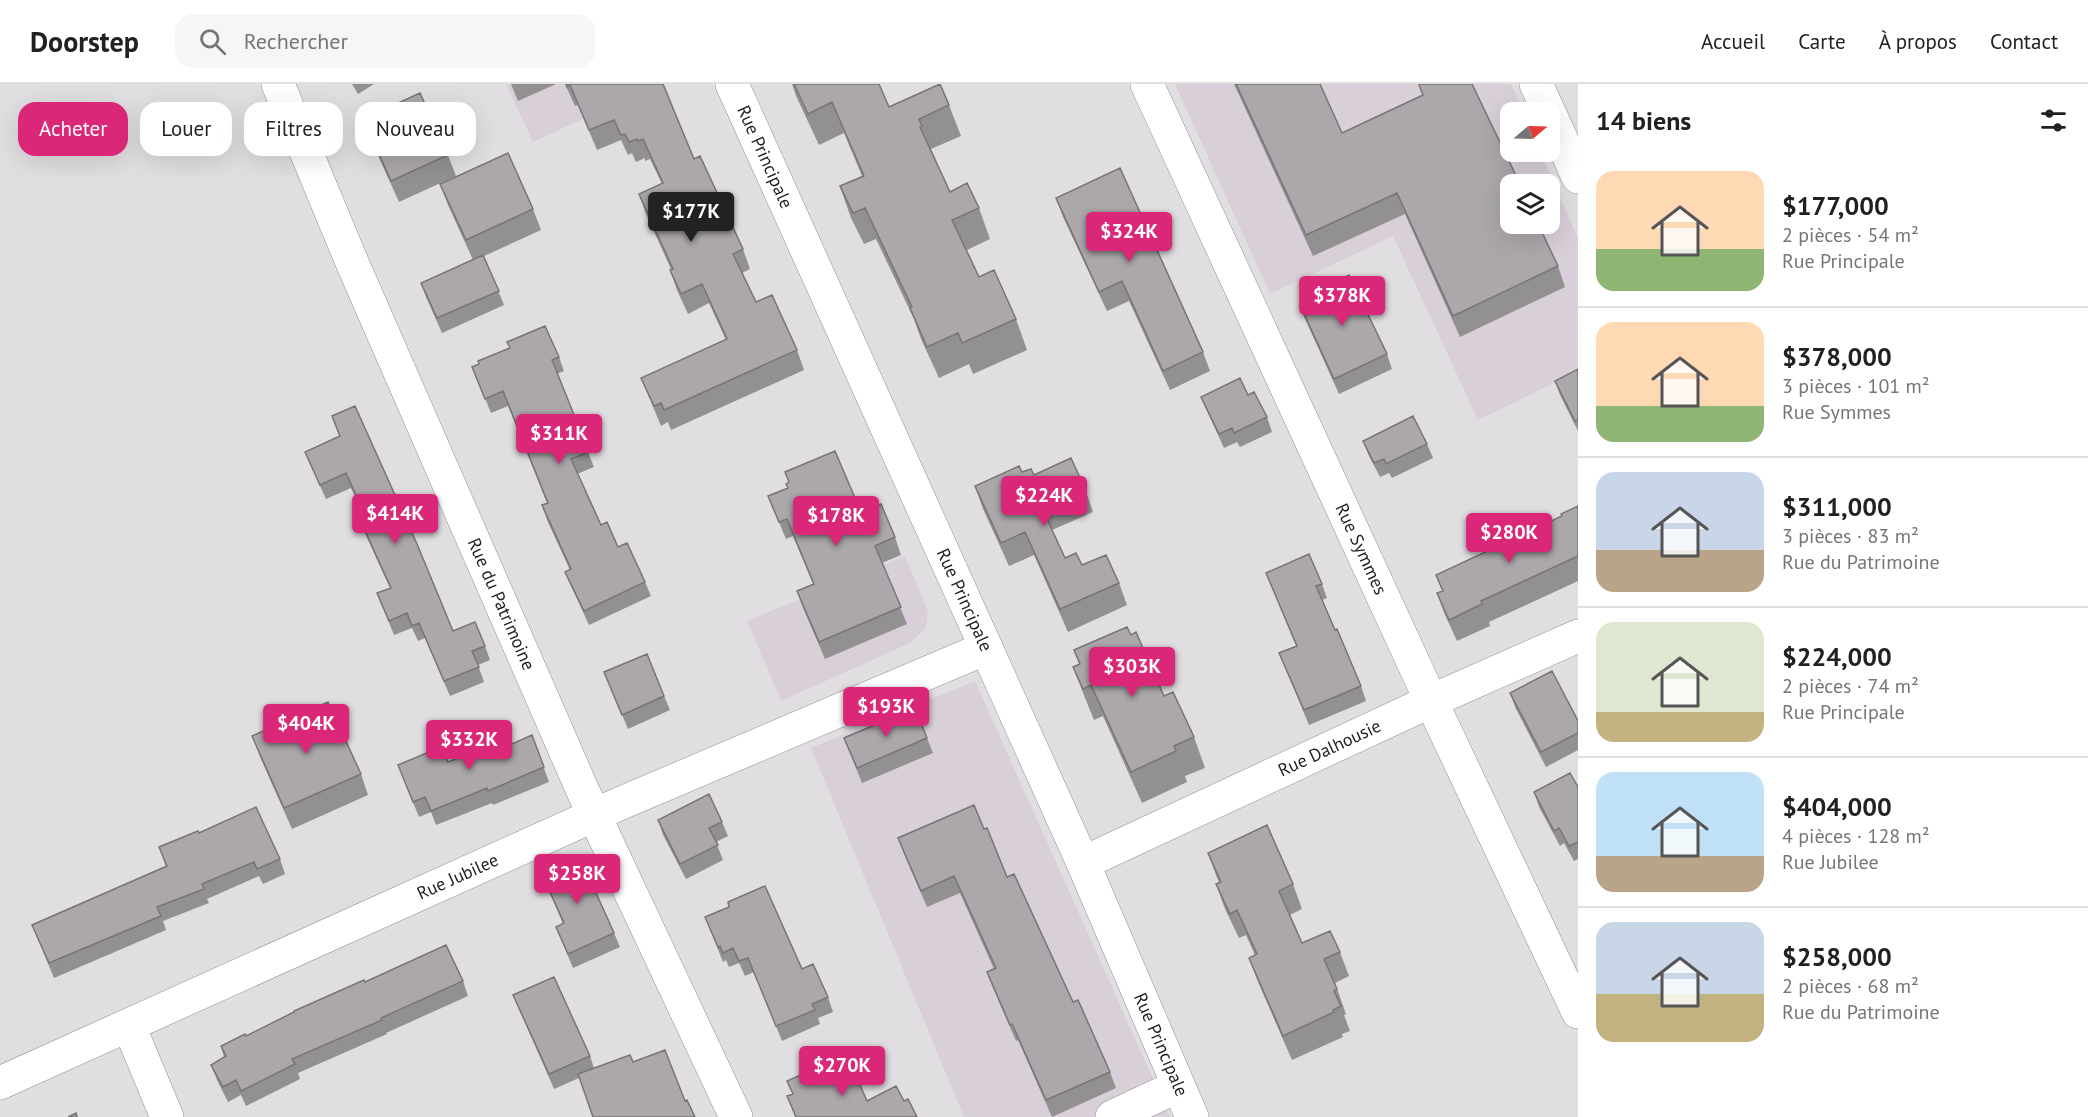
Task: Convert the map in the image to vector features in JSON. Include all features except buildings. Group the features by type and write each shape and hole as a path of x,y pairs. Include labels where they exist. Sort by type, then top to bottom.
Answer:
{"street":[{"name":"Rue du Patrimoine","path":"278,84 351,260 594,816 736,1117"},
{"name":"Rue Principale","path":"732,84 1083,863 1192,1117"},
{"name":"Rue Symmes","path":"1147,84 1431,701 1578,1012"},
{"path":"1536,84 1544,102"},
{"path":"1560,137 1578,177"},
{"name":"Rue Dalhousie","path":"1083,863 1431,701 1578,636"},
{"name":"Rue Jubilee","path":"0,1083 594,816 986,648"},
{"path":"129,1026 167,1117"},
{"path":"1112,1117 1178,1086"}],"shaded area":[{"path":"506,84 659,84 533,142"},
{"path":"1175,84 1511,84 1519,102 1500,102 1500,162 1544,162 1550,174 1500,174 1500,234 1560,234 1560,197 1578,238 1578,371 1478,420 1393,236 1270,294"},
{"path":"905,556 928,611 926,628 910,643 781,701 747,621"},
{"path":"975,681 1170,1117 964,1117 811,748"}]}
